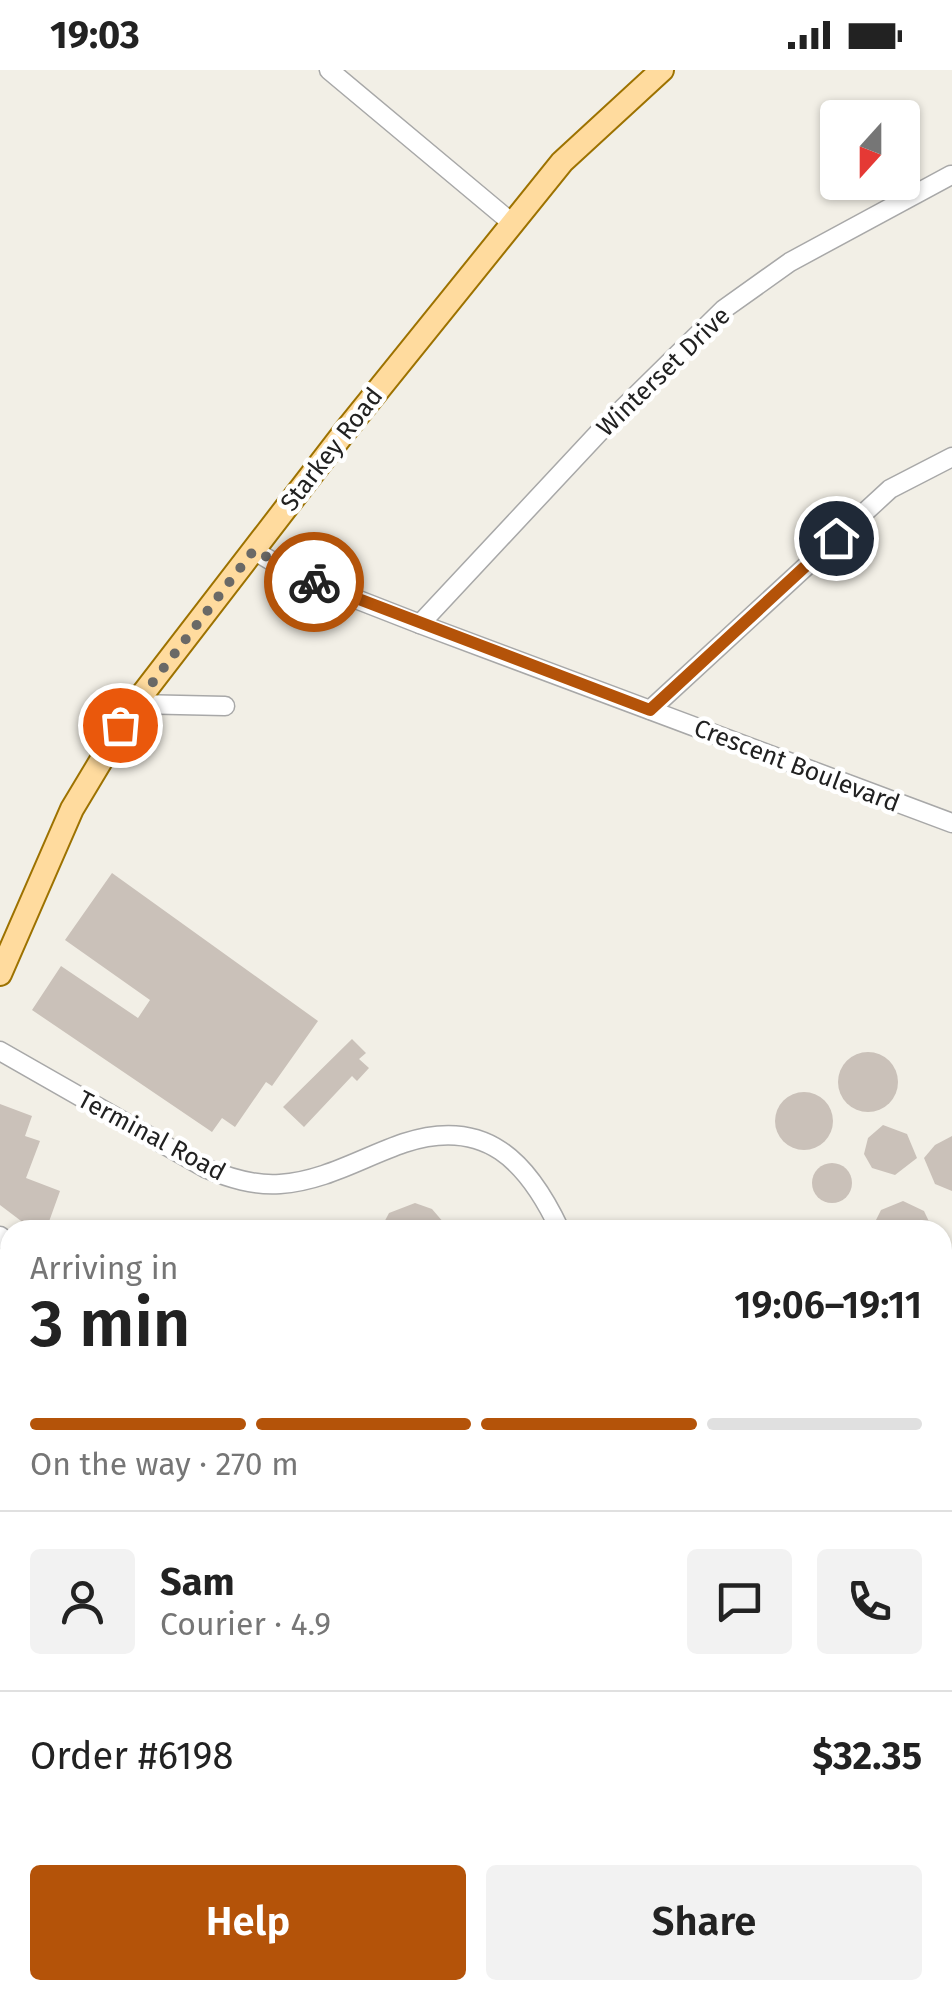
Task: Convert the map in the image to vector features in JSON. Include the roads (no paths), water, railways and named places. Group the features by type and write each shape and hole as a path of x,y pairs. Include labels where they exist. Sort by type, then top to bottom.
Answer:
{"main road":[{"name":"Starkey Road","path":"2,961 76,800 134,704 512,223 600,123 662,70"}],"street":[{"path":"329,70 512,223"},
{"name":"Winterset Drive","path":"420,624 604,426 724,309 790,262 951,175"},
{"path":"650,710 890,489 952,457"},
{"name":"Crescent Boulevard","path":"254,550 297,576 952,823"},
{"path":"134,704 225,706"},
{"name":"Terminal Road","path":"0,1051 205,1168 240,1181 283,1184 356,1164 406,1142 429,1137 473,1138 520,1164 554,1220"}]}
